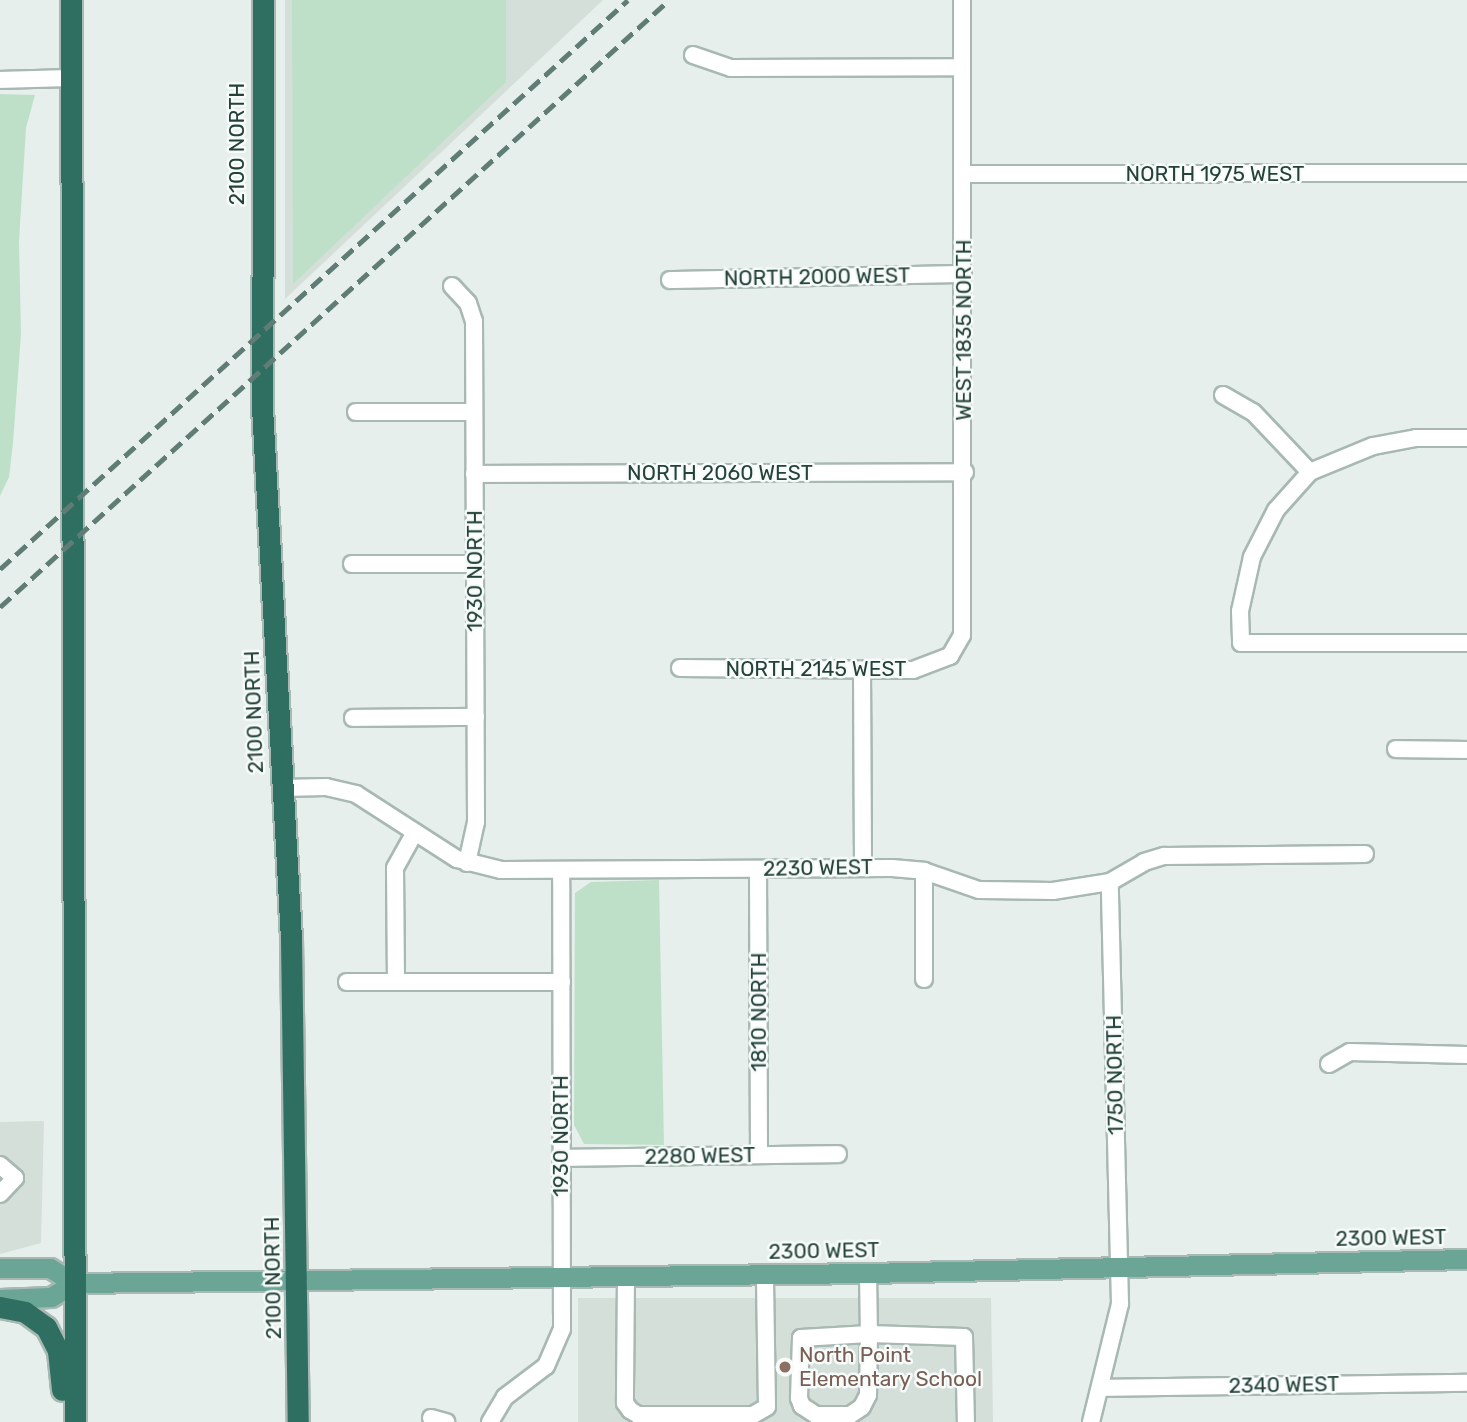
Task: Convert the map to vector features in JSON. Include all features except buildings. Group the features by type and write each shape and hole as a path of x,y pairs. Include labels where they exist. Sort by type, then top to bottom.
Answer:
{"highway":[{"path":"71,0 75,1422"},
{"name":"2100 NORTH","path":"263,0 262,407 291,939 298,1422"},
{"path":"0,1307 32,1316 51,1335 61,1366 64,1422"}],"main road":[{"name":"2300 WEST","path":"74,1283 297,1278 868,1273 1467,1259"},
{"path":"0,1268 50,1268 74,1283 51,1297 0,1299"}],"street":[{"name":"WEST 1835 NORTH","path":"950,656 965,623 962,0"},
{"path":"693,55 731,68 962,67"},
{"path":"0,80 71,78"},
{"name":"NORTH 1975 WEST","path":"962,174 1467,173"},
{"name":"NORTH 2000 WEST","path":"670,280 963,274"},
{"name":"1930 NORTH","path":"452,286 468,303 474,321 476,822 467,863"},
{"path":"1223,395 1253,412 1310,472"},
{"path":"356,412 474,412"},
{"path":"1467,438 1416,438 1373,446 1310,472 1276,510 1252,557 1240,611 1241,643 1467,643"},
{"name":"NORTH 2060 WEST","path":"474,474 965,472"},
{"path":"352,564 475,564"},
{"name":"NORTH 2145 WEST","path":"680,668 913,670 950,656"},
{"path":"862,670 863,868"},
{"path":"353,718 476,717"},
{"path":"1396,749 1467,750"},
{"name":"2230 WEST","path":"281,788 346,791 373,803 467,863 501,870 863,868 924,871 991,892 1053,891 1110,882 1144,862 1164,856 1365,854"},
{"path":"396,982 395,868 401,849 415,832"},
{"name":"1810 NORTH","path":"758,869 759,1154"},
{"name":"1930 NORTH","path":"490,1422 505,1396 539,1373 556,1348 562,1329 561,870"},
{"path":"924,871 924,979"},
{"name":"1750 NORTH","path":"1091,1422 1118,1324 1120,1268 1110,882"},
{"path":"347,982 562,982"},
{"path":"1329,1064 1350,1052 1467,1055"},
{"name":"2280 WEST","path":"562,1158 838,1154"},
{"path":"0,1165 15,1178 0,1194"},
{"path":"868,1273 869,1334 868,1395 862,1407 850,1415 816,1415 802,1406 799,1398 801,1338 869,1334 964,1337 966,1422"},
{"path":"626,1277 625,1404 629,1410 638,1415 753,1415 766,1407 765,1274"},
{"name":"2340 WEST","path":"1101,1388 1467,1383"}],"shaded area":[{"path":"285,0 603,0 285,299"},
{"path":"44,1121 41,1243 0,1254 0,1122"},
{"name":"North Point Elementary School","path":"578,1298 991,1298 993,1422 578,1422"}],"green space":[{"path":"292,0 506,0 506,82 293,284"},
{"path":"0,94 35,95 26,128 19,241 21,334 13,443 9,477 0,496"},
{"path":"659,880 664,1145 584,1144 574,1125 575,893 591,882"}],"railway":[{"path":"0,569 628,0"},
{"path":"0,607 669,0"}],"place":[{"name":"North Point Elementary School","path":"785,1367"}]}
